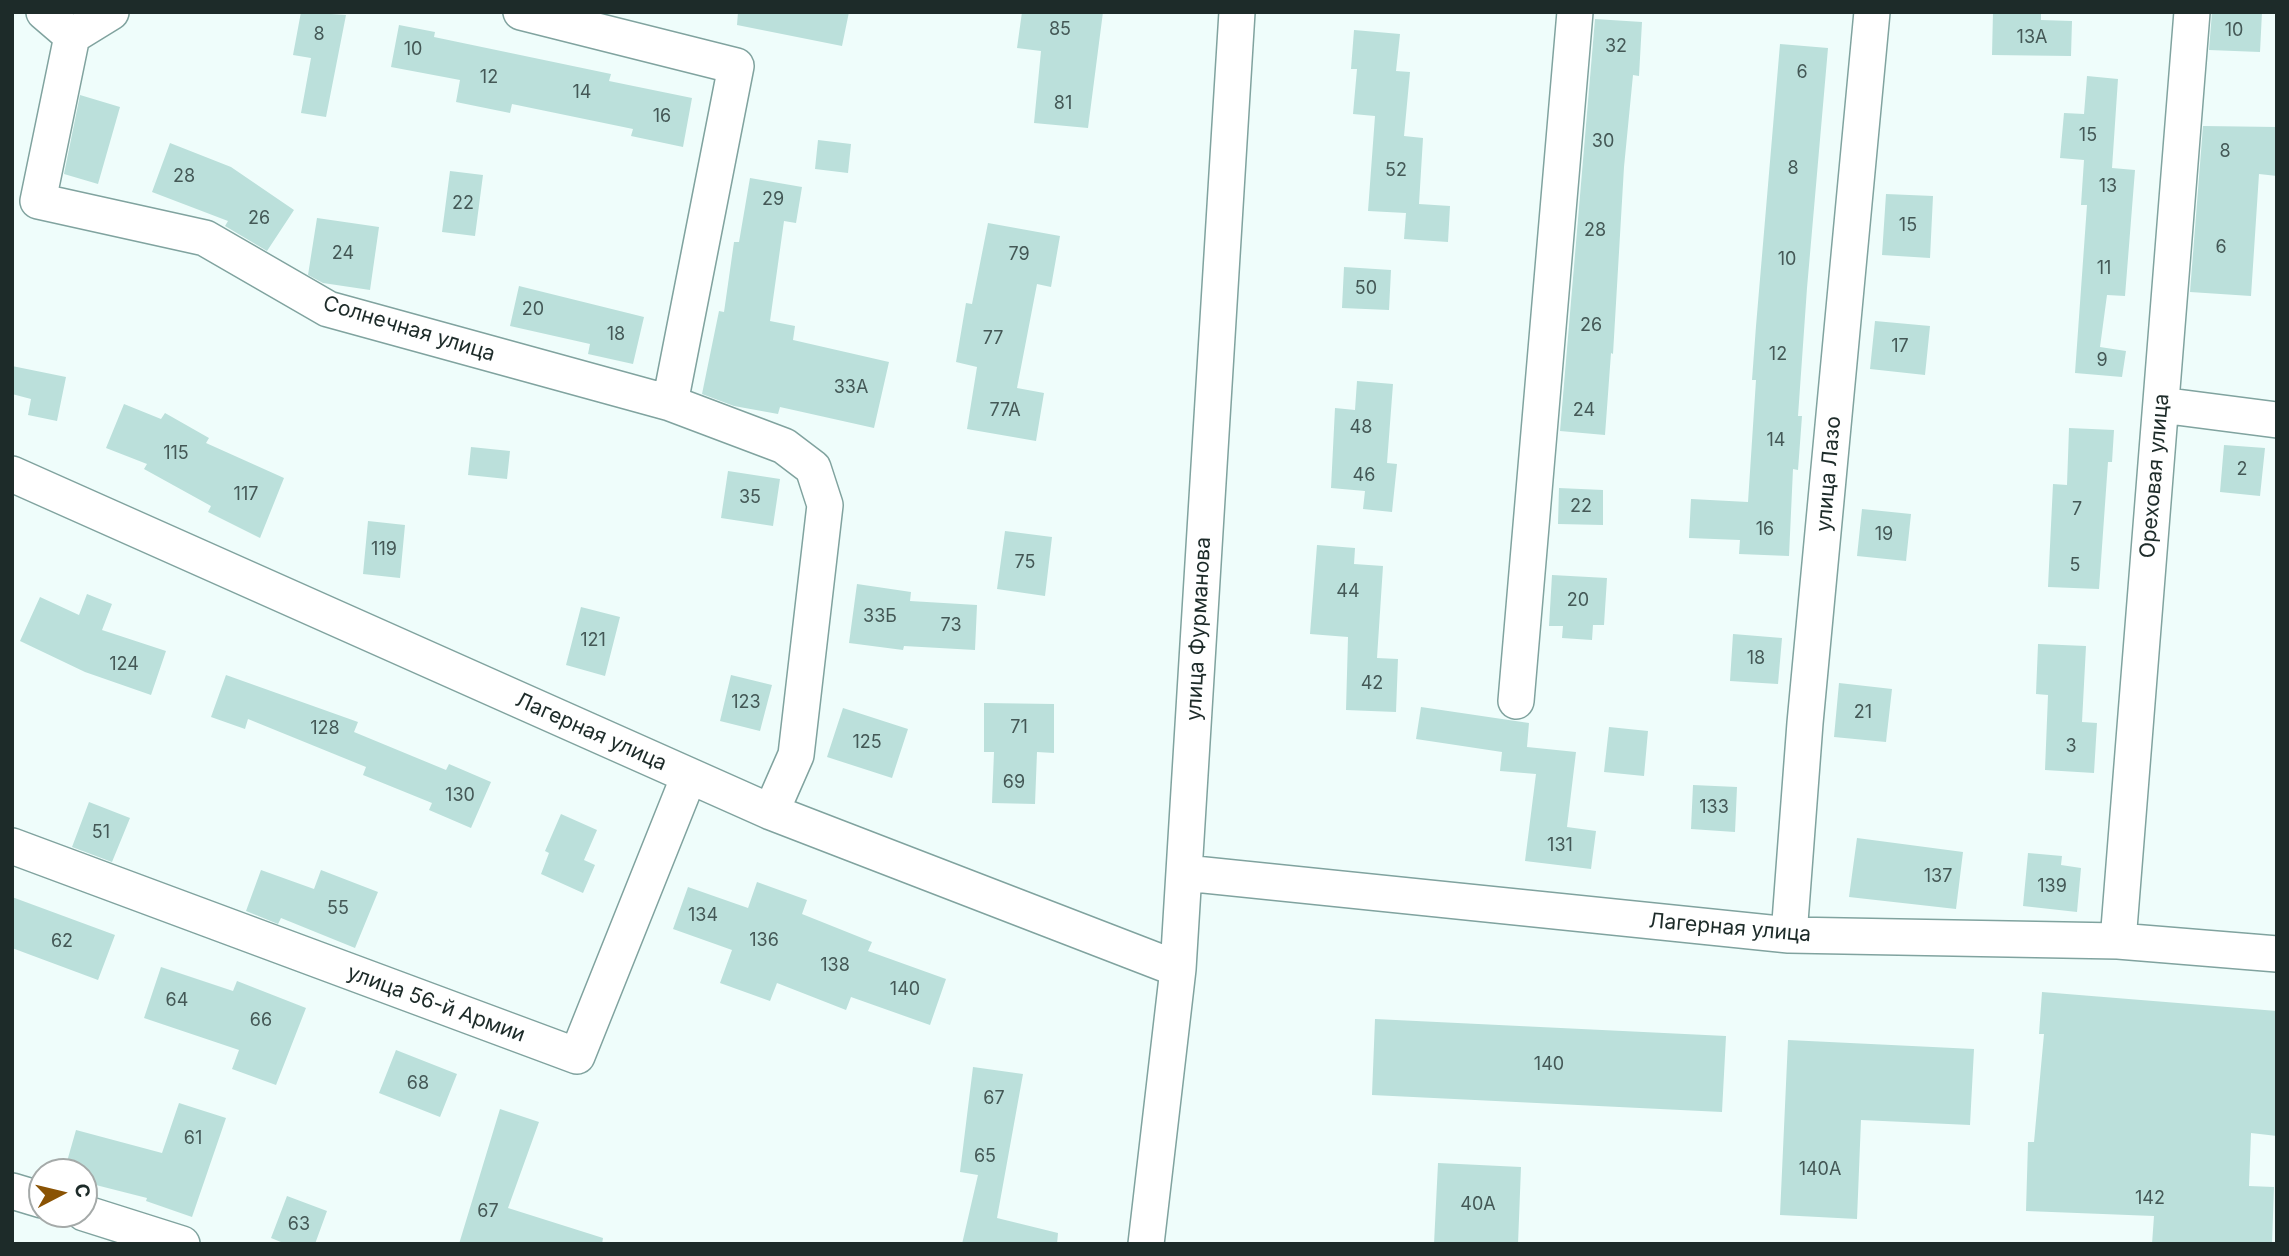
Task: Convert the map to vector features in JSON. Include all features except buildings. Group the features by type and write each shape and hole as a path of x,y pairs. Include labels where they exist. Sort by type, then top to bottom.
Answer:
{"street":[{"path":"44,12 72,36 111,12"},
{"path":"521,12 736,66 670,403"},
{"name":"улица Фурманова","path":"1146,1244 1178,969 1237,12"},
{"path":"1516,701 1575,12"},
{"name":"улица Лазо","path":"1789,935 1807,709 1872,12"},
{"name":"Ореховая улица","path":"2118,941 2192,12"},
{"name":"Солнечная улица","path":"72,36 38,201 205,238 328,309 670,403 785,446 814,468 825,505 796,755 771,812"},
{"path":"2161,405 2277,420"},
{"name":"Лагерная улица","path":"12,474 771,812 1178,969"},
{"name":"улица 56-й Армии","path":"12,846 577,1056 689,776"},
{"name":"Лагерная улица","path":"1185,873 1789,935 2118,941 2277,954"},
{"path":"98,1217 182,1244"}]}
